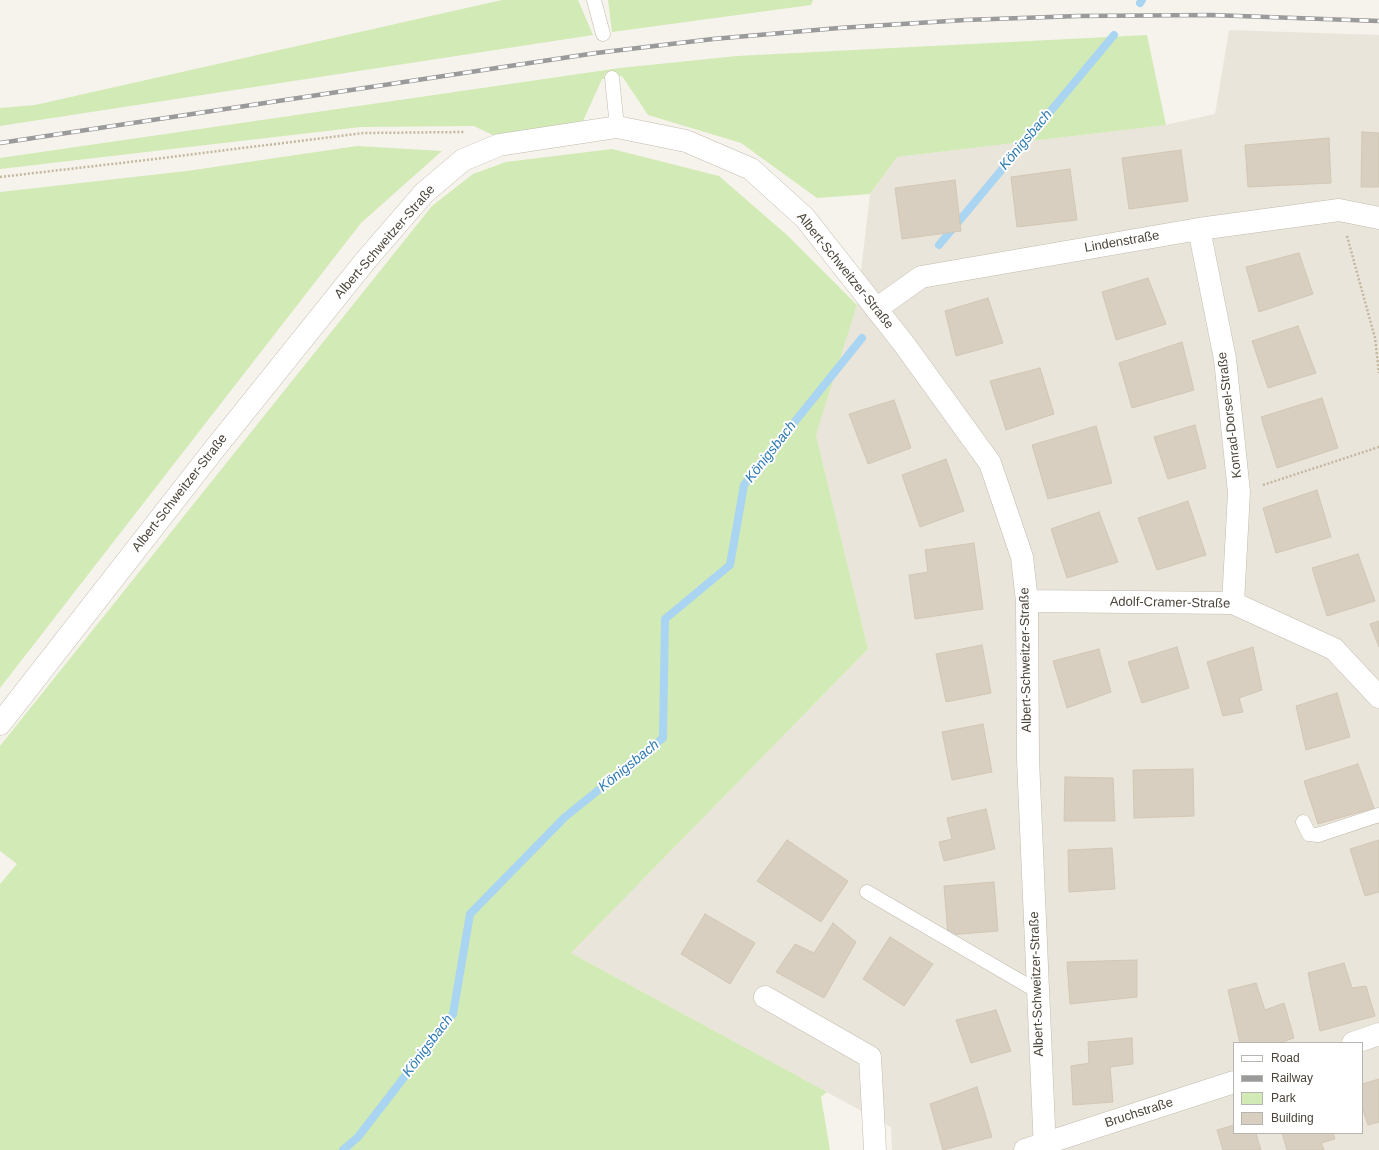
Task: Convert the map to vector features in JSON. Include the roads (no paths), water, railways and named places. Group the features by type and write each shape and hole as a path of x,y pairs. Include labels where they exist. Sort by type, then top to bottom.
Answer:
{"street":[{"name":"Albert-Schweitzer-Straße","path":"0,724 222,440 366,260 424,193 464,160 500,145 617,127 686,141 751,169 805,218 876,309 990,463 1022,557 1027,601 1028,759 1038,991 1038,1148"},
{"name":"Lindenstraße","path":"876,309 921,277 1199,229 1340,210 1379,218"},
{"name":"Konrad-Dorsel-Straße","path":"1199,229 1225,359 1239,492 1234,603"},
{"name":"Adolf-Cramer-Straße","path":"1027,601 1234,603 1334,649 1379,697"},
{"path":"765,997 870,1057 875,1150"},
{"path":"1356,1042 1379,1034"},
{"name":"Bruchstraße","path":"1038,1148 1233,1082"}],"lane":[{"path":"594,0 603,34"},
{"path":"612,78 617,127"},
{"path":"1302,822 1308,834 1318,836 1379,815"},
{"path":"868,892 1038,991"}],"waterway":[{"name":"Königsbach","path":"939,245 1114,35"},
{"name":"Königsbach","path":"343,1150 358,1137 453,1014 470,914 565,817 663,738 665,619 730,565 744,485 862,338"}],"railway":[{"path":"0,143 596,53 713,39 839,28 965,20 1078,16 1211,15 1379,21"}]}
